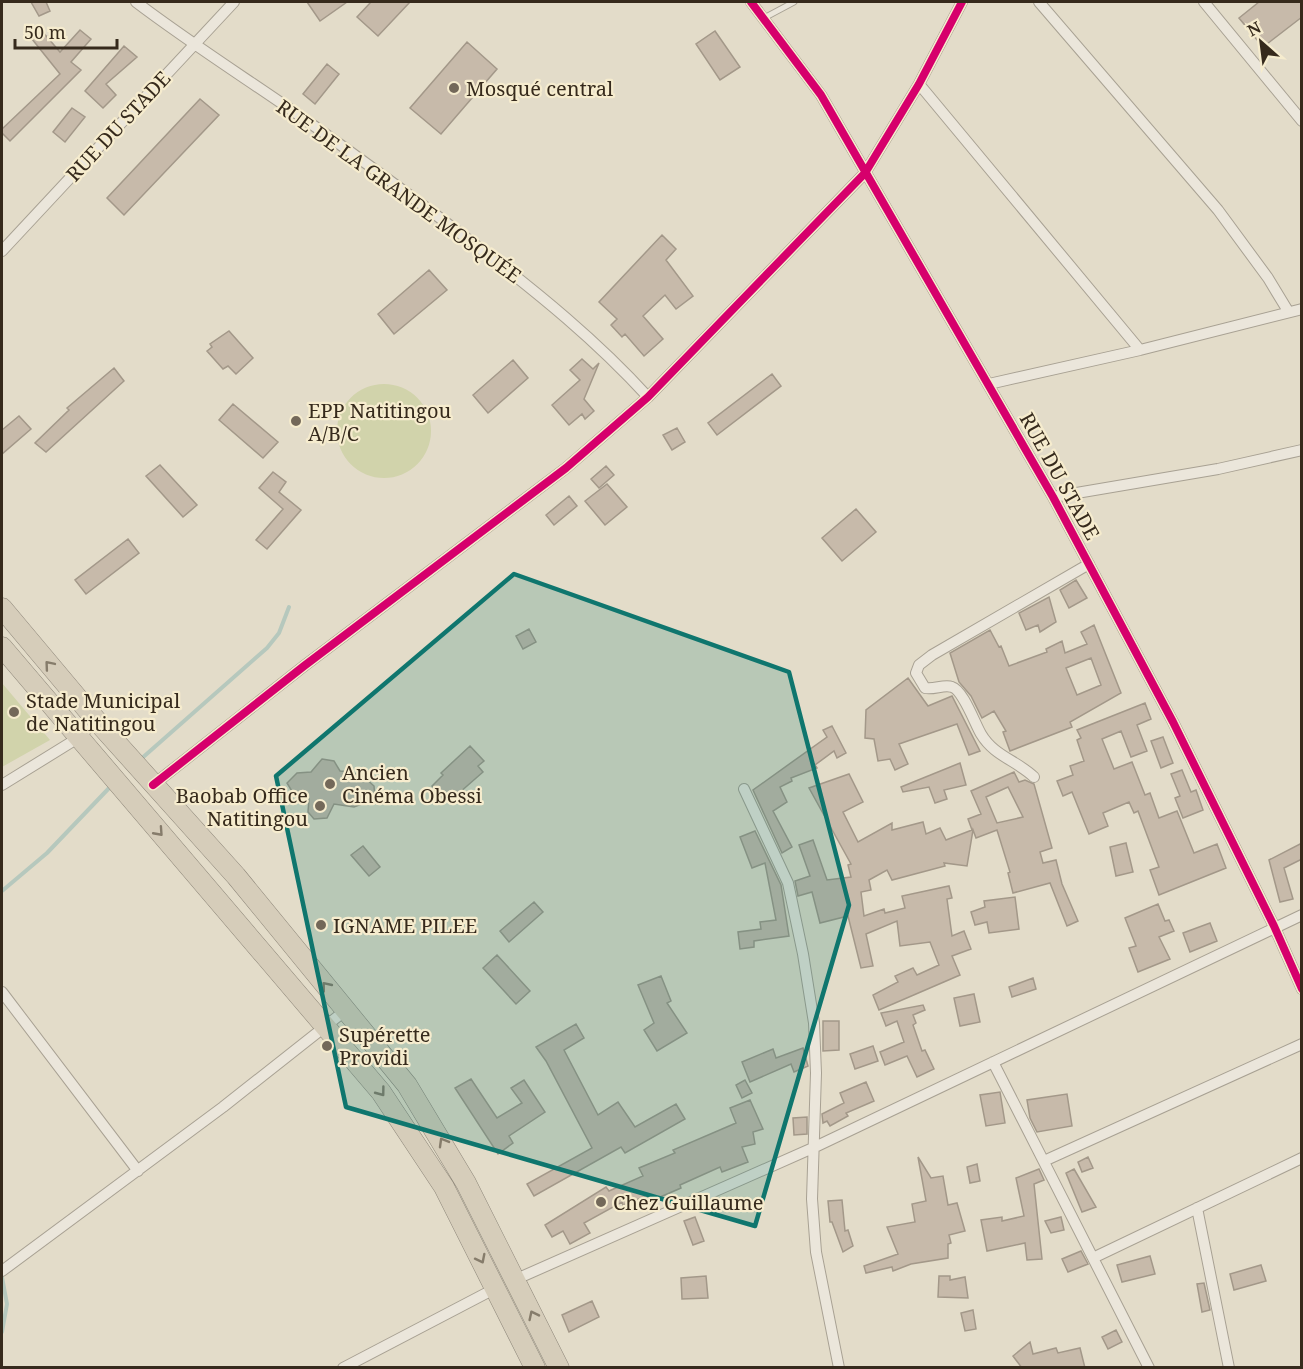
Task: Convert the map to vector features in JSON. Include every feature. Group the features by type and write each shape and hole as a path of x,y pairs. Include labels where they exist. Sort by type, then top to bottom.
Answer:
{"highway":[{"path":"2,608 96,720 236,876 407,1085 466,1183 559,1368"},
{"path":"2,647 381,1092 444,1187 535,1368"},
{"path":"214,894 236,876"}],"street":[{"name":"RUE DE LA GRANDE MOSQUÉE","path":"136,2 193,45 301,117 529,286 578,327 648,397"},
{"name":"RUE DU STADE","path":"2,251 234,2"},
{"name":"RUE DU STADE","path":"751,2 821,95 1053,497 1173,722 1274,926 1302,989"},
{"path":"141,771 304,666 566,468 648,397 865,173 919,84 962,2"},
{"path":"1039,2 1218,210 1268,278 1288,311"},
{"path":"1203,2 1302,121"},
{"path":"919,84 1140,350"},
{"path":"989,384 1140,350 1302,309"},
{"path":"1053,497 1218,469 1302,450"},
{"path":"1034,777 996,753 982,736 958,691 948,686 925,688 916,673 919,665 932,655 1089,564"},
{"path":"2,785 78,738 96,720"},
{"path":"744,789 781,868 796,911 814,1023 815,1147 812,1199 816,1252 839,1368"},
{"path":"344,1368 495,1288 815,1147 1274,926 1302,915"},
{"path":"2,993 138,1171"},
{"path":"2,1271 223,1107 324,1025 346,1010"},
{"path":"1044,1161 1241,1069 1302,1044"},
{"path":"993,1062 1095,1257 1149,1368"},
{"path":"1095,1257 1302,1158"},
{"path":"1197,1208 1229,1368"}],"lane":[{"path":"763,19 794,2"}],"highlighted area":[{"path":"514,574 789,672 849,905 755,1226 346,1107 276,776"}],"green space":[{"path":"384,384 402,388 417,398 427,413 431,431 427,449 417,464 402,474 384,478 366,474 351,464 341,449 337,431 341,413 351,398 366,388"},
{"name":"Stade Municipal de Natitingou","path":"2,683 50,740 2,767"}],"building":[{"path":"31,2 46,2 50,11 39,16"},
{"path":"307,2 347,2 320,21"},
{"path":"371,2 410,2 378,36 357,17"},
{"path":"1259,2 1302,2 1302,17 1263,47 1239,18"},
{"path":"80,30 91,39 71,62 81,70 10,141 2,133 2,129 60,74 32,39 42,31 60,52"},
{"path":"715,31 740,67 720,80 696,44"},
{"name":"Mosqué central","path":"467,42 497,69 441,134 410,108"},
{"path":"124,46 137,57 106,84 116,95 103,108 85,91"},
{"path":"327,64 339,74 315,104 303,94"},
{"path":"200,99 219,115 124,215 107,198"},
{"path":"72,108 85,117 65,142 53,132"},
{"path":"662,235 676,249 666,260 693,296 676,309 665,295 643,316 663,339 644,356 625,334 622,337 611,325 617,319 599,302"},
{"path":"429,270 447,290 394,334 378,314"},
{"path":"229,331 253,358 236,374 228,366 223,369 207,351 212,347 210,344"},
{"path":"582,359 593,369 599,363 584,399 594,411 585,419 582,414 569,425 552,405 580,380 570,370"},
{"path":"513,360 528,378 488,413 473,395"},
{"path":"114,368 124,381 46,452 35,443 69,410 67,408"},
{"path":"772,374 781,386 717,435 708,423"},
{"path":"233,404 278,442 263,458 219,420"},
{"path":"19,416 31,429 2,454 2,430"},
{"path":"677,428 685,442 672,450 663,435"},
{"path":"160,465 197,505 183,517 146,476"},
{"path":"606,466 614,475 599,488 591,479"},
{"path":"273,472 286,482 279,492 301,510 267,549 256,540 283,509 259,488"},
{"path":"607,484 627,507 605,525 585,501"},
{"path":"569,496 577,506 554,525 546,515"},
{"path":"856,509 876,532 842,561 822,538"},
{"path":"128,539 139,553 86,594 75,580"},
{"path":"1076,580 1087,598 1069,608 1060,590"},
{"path":"1049,597 1056,622 1040,632 1038,625 1026,630 1019,613"},
{"path":"1094,625 1121,693 1070,722 1072,727 1010,751 1003,732 1006,731 994,711 982,718 971,696 959,682 950,653 990,630 999,647 1001,646 1009,666 1047,652 1046,649 1062,641 1065,653 1087,644 1081,632","holes":["1091,658 1101,685 1077,695 1066,668"]},
{"path":"529,629 536,642 523,649 516,636"},
{"path":"908,678 928,706 952,696 980,751 969,755 957,724 899,744 908,764 895,770 890,759 878,761 874,739 865,738 866,710"},
{"path":"1145,703 1151,719 1137,725 1147,751 1131,757 1121,731 1102,739 1114,769 1132,762 1145,795 1150,793 1159,818 1177,811 1194,853 1217,844 1226,868 1159,895 1150,870 1159,867 1138,811 1134,813 1129,802 1103,813 1108,826 1089,834 1072,792 1063,796 1057,781 1073,775 1070,766 1084,761 1077,740 1081,738 1077,730"},
{"path":"832,726 846,753 837,758 834,751 815,765 817,768 791,778 792,781 780,787 787,802 773,811 792,847 782,853 753,790 827,737 823,730"},
{"path":"1163,737 1173,763 1161,768 1151,741"},
{"path":"470,746 484,761 478,766 483,772 451,800 445,794 441,797 432,786 443,775 441,773"},
{"name":"Ancien Cinéma Obessi","path":"322,759 334,761 340,771 351,772 365,778 374,786 375,799 354,807 334,804 327,818 314,819 308,812 309,799 293,793 287,783 297,773 311,772"},
{"path":"960,763 966,785 944,790 947,799 935,803 929,787 903,792 901,787"},
{"path":"1182,770 1191,792 1196,790 1203,810 1183,818 1175,798 1180,796 1171,774"},
{"path":"1014,772 1019,782 1025,780 1034,784 1052,848 1040,852 1043,863 1056,860 1062,884 1078,921 1067,926 1050,883 1013,893 1008,873 1010,872 997,830 976,838 973,830 967,866 944,863 945,866 892,880 887,870 869,880 871,890 861,892 864,916 884,909 885,913 905,908 902,896 949,886 952,898 947,899 952,936 964,931 971,949 952,956 960,975 879,1010 873,995 898,982 895,976 913,968 917,975 939,965 930,942 900,946 897,921 866,934 873,966 861,968 848,916 820,923 812,892 798,896 795,881 810,876 799,845 813,840 827,880 851,877 848,865 851,864 809,788 849,774 863,802 843,812 858,842 892,823 892,830 923,822 926,834 940,828 946,840 972,830 968,819 981,814 971,791","holes":["1008,787 1023,817 997,823 986,797"]},
{"path":"755,831 781,885 789,936 754,941 754,947 740,949 738,932 761,929 760,922 776,920 765,863 752,868 740,837"},
{"path":"1126,843 1133,872 1116,876 1110,847"},
{"path":"1302,843 1302,859 1284,868 1293,899 1280,902 1269,860"},
{"path":"363,846 380,867 369,876 351,855"},
{"path":"1015,897 1019,929 989,933 987,922 975,925 971,912 985,907 984,901"},
{"path":"534,902 543,912 509,942 500,931"},
{"path":"1158,904 1165,921 1169,920 1174,931 1159,937 1170,959 1138,972 1129,948 1136,946 1125,918"},
{"path":"1210,923 1217,941 1190,952 1183,933"},
{"path":"497,955 530,991 516,1004 483,968"},
{"path":"661,976 671,1001 667,1003 687,1033 657,1051 644,1030 654,1023 638,985"},
{"path":"1033,978 1036,989 1012,997 1009,987"},
{"path":"974,994 980,1022 960,1026 954,998"},
{"path":"923,1005 925,1010 913,1015 916,1023 913,1025 922,1051 925,1050 934,1069 917,1077 907,1056 885,1065 880,1052 904,1042 897,1021 886,1026 881,1013"},
{"path":"823,1021 839,1021 839,1050 823,1051"},
{"path":"576,1024 584,1038 564,1050 598,1115 618,1102 635,1127 676,1104 685,1119 625,1153 621,1147 534,1196 527,1184 592,1148 546,1061 536,1047"},
{"path":"873,1046 878,1061 855,1069 850,1054"},
{"path":"803,1048 808,1066 794,1072 791,1064 750,1082 742,1062 773,1049 776,1058"},
{"path":"471,1079 497,1118 522,1103 511,1088 524,1080 545,1112 509,1136 513,1143 498,1154 455,1088"},
{"path":"745,1080 752,1093 742,1098 736,1085"},
{"path":"866,1082 874,1101 846,1113 848,1116 830,1126 827,1121 823,1123 822,1114 844,1103 840,1093"},
{"path":"1000,1092 1005,1123 986,1126 980,1095"},
{"path":"1067,1094 1072,1126 1037,1132 1030,1118 1027,1100"},
{"path":"750,1100 763,1129 753,1132 755,1144 742,1147 748,1162 722,1172 720,1167 680,1185 681,1188 658,1198 649,1205 644,1197 623,1205 622,1202 584,1223 590,1233 570,1244 563,1231 552,1237 545,1225 606,1187 609,1191 643,1176 639,1168 675,1153 673,1150 736,1123 730,1108"},
{"path":"807,1117 807,1134 794,1135 793,1118"},
{"path":"918,1157 931,1178 943,1176 948,1205 957,1203 965,1231 949,1235 951,1243 948,1244 948,1258 911,1264 893,1271 892,1267 866,1273 864,1266 898,1254 887,1227 915,1222 912,1204 926,1201"},
{"path":"1088,1157 1093,1168 1082,1172 1078,1162"},
{"path":"977,1164 980,1181 970,1183 967,1167"},
{"path":"1039,1169 1044,1180 1034,1184 1042,1259 1027,1260 1025,1243 987,1251 981,1220 1002,1217 1002,1221 1024,1216 1016,1178"},
{"path":"1074,1169 1096,1207 1082,1212 1066,1173"},
{"path":"842,1200 845,1231 848,1230 853,1246 843,1252 832,1222 830,1222 828,1201"},
{"path":"695,1217 704,1241 693,1245 684,1221"},
{"path":"1061,1217 1064,1230 1051,1233 1045,1221"},
{"path":"1081,1251 1088,1264 1068,1272 1062,1259"},
{"path":"1150,1256 1155,1274 1122,1282 1117,1265"},
{"path":"1261,1265 1266,1281 1234,1290 1230,1274"},
{"path":"706,1276 708,1298 682,1299 681,1278"},
{"path":"939,1276 950,1276 950,1280 965,1277 968,1298 938,1297"},
{"path":"1204,1283 1210,1310 1202,1312 1197,1284"},
{"path":"592,1301 599,1317 569,1332 562,1315"},
{"path":"973,1310 976,1329 965,1331 961,1313"},
{"path":"1116,1330 1122,1342 1108,1349 1102,1337"},
{"path":"1030,1342 1033,1354 1056,1348 1058,1353 1080,1348 1085,1368 1022,1368 1013,1356"}],"waterway":[{"path":"141,759 267,648 279,633 289,607"},
{"path":"2,891 47,853 111,786"},
{"path":"2,1277 7,1304 2,1332"}],"cycle path":[{"path":"751,2 821,95 1053,497 1173,722 1274,926 1302,989"},
{"path":"153,785 304,666 566,468 648,397 865,173 919,84 962,2"}],"place":[{"name":"Mosqué central","path":"454,88"},
{"name":"EPP Natitingou A/B/C","path":"296,421"},
{"name":"Stade Municipal de Natitingou","path":"14,712"},
{"name":"Ancien Cinéma Obessi","path":"330,784"},
{"name":"Baobab Office Natitingou","path":"320,806"},
{"name":"IGNAME PILEE","path":"321,925"},
{"name":"Supérette Providi","path":"327,1046"},
{"name":"Chez Guillaume","path":"601,1202"}]}
